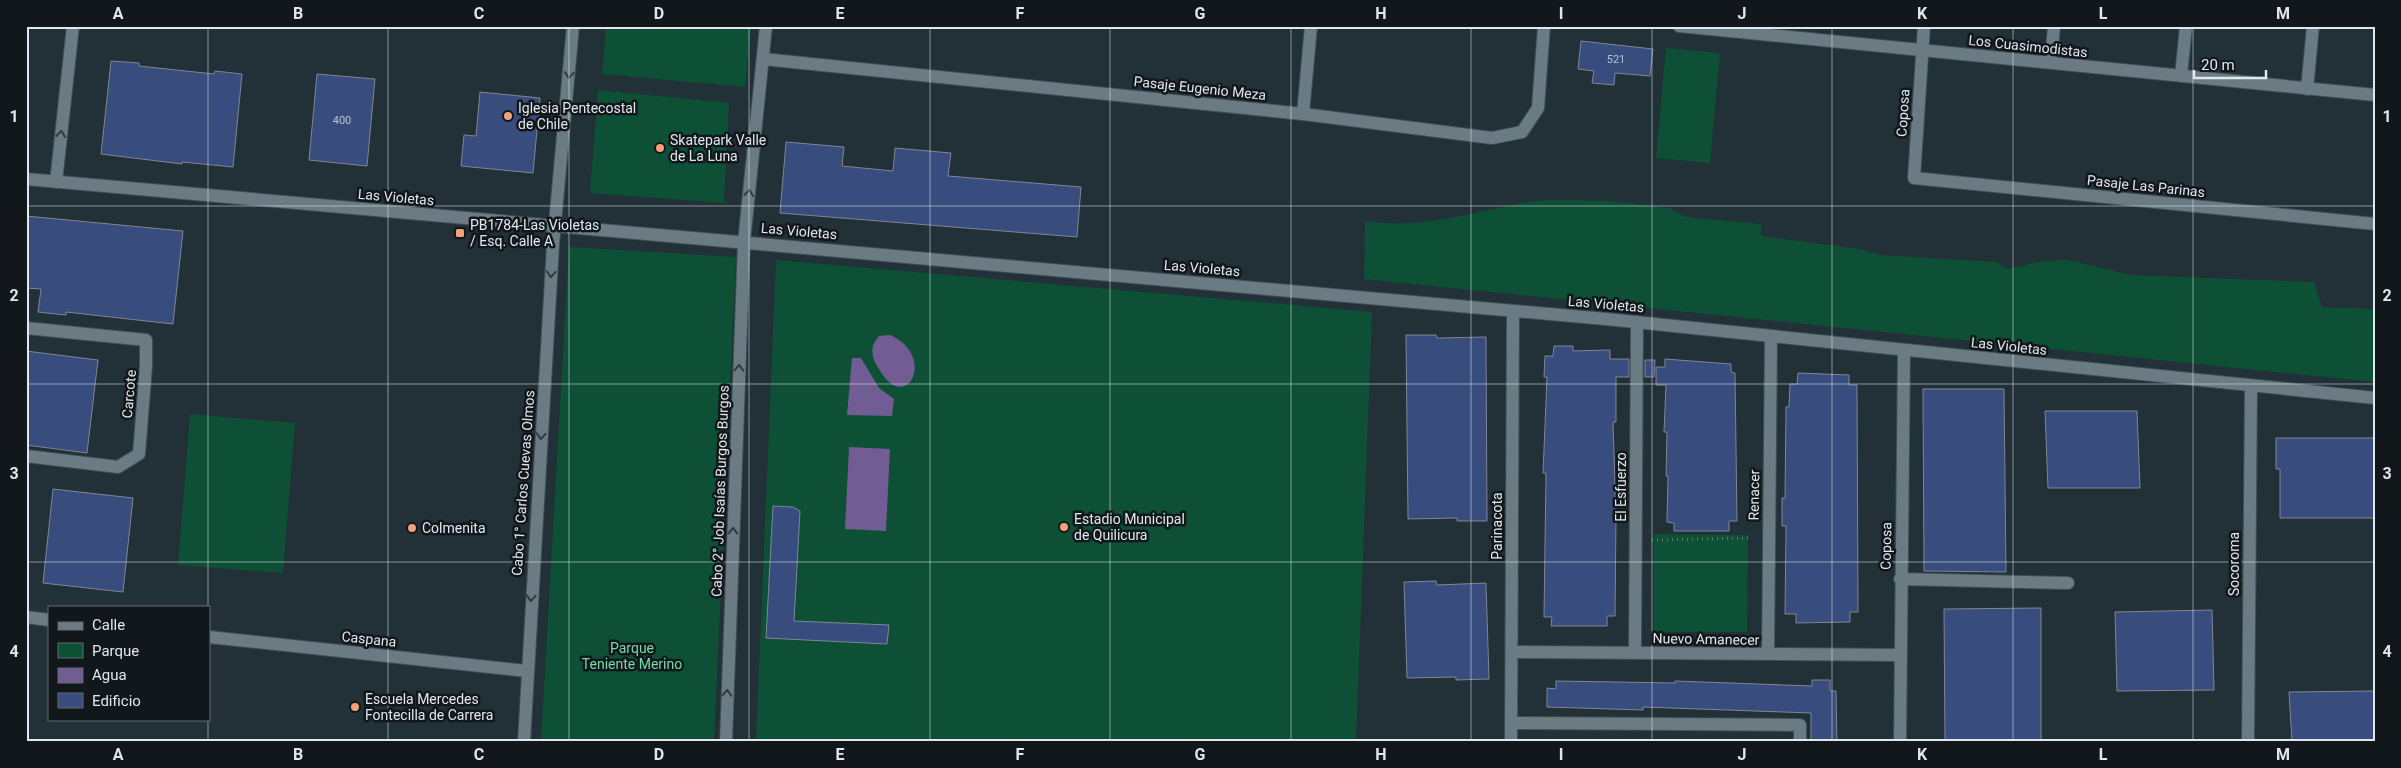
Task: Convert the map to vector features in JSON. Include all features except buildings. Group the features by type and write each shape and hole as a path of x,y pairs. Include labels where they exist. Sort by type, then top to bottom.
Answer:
{"street":[{"path":"56,182 73,26"},
{"name":"Cabo 1° Carlos Cuevas Olmos","path":"524,742 526,671 554,225 574,26"},
{"name":"Cabo 2° Job Isaías Burgos Burgos","path":"726,742 744,242 766,26"},
{"path":"1303,114 1311,26"},
{"name":"Pasaje Eugenio Meza","path":"763,59 1303,114 1492,138 1522,132 1538,108 1544,26"},
{"name":"Los Cuasimodistas","path":"1679,26 1798,32 1922,50 2375,95"},
{"name":"Coposa","path":"1914,178 1924,26"},
{"path":"2051,63 2054,26"},
{"path":"2181,76 2186,26"},
{"path":"2307,88 2313,26"},
{"name":"Pasaje Las Parinas","path":"1914,178 2375,224"},
{"name":"Las Violetas","path":"26,179 1637,322 2375,398"},
{"name":"Parinacota","path":"1511,742 1513,311"},
{"name":"El Esfuerzo","path":"1635,653 1637,322"},
{"name":"Carcote","path":"26,328 146,340 146,366 139,454 118,467 26,456"},
{"name":"Renacer","path":"1768,654 1771,336"},
{"name":"Coposa","path":"1900,742 1900,579 1904,351"},
{"name":"Socoroma","path":"2248,742 2251,386"},
{"path":"1900,579 2068,583"},
{"path":"26,617 48,620"},
{"name":"Caspana","path":"210,637 526,671"},
{"name":"Nuevo Amanecer","path":"1512,652 1900,655"},
{"path":"1511,723 1800,724 1800,742"}],"path":[{"path":"1636,541 1769,538"}],"green space":[{"path":"606,26 751,26 745,87 602,74"},
{"path":"1666,48 1720,53 1710,163 1656,158"},
{"name":"Skatepark Valle de La Luna","path":"598,90 729,103 724,203 590,193"},
{"path":"1559,200 1610,201 1669,208 1686,217 1761,224 1761,236 1860,249 1880,255 1996,262 2008,269 2043,261 2068,260 2131,275 2314,282 2322,307 2375,309 2375,382 1364,279 1365,221 1387,223 1428,222 1529,202"},
{"name":"Parque Teniente Merino","path":"569,247 736,257 714,742 541,742"},
{"name":"Estadio Municipal de Quilicura","path":"776,260 1372,312 1356,742 756,742"},
{"path":"190,414 295,423 283,573 178,565"},
{"path":"1654,534 1748,535 1747,632 1654,632"}],"water":[{"path":"890,335 904,344 912,356 915,368 913,378 907,385 899,387 889,382 874,360 872,350 874,343 879,336"},
{"path":"852,358 861,358 879,388 894,399 892,416 847,415"},
{"path":"849,447 890,449 886,531 845,529"}],"place":[{"name":"Iglesia Pentecostal de Chile","path":"508,116"},
{"name":"Skatepark Valle de La Luna","path":"660,148"},
{"name":"PB1784-Las Violetas / Esq. Calle A","path":"460,233"},
{"name":"Estadio Municipal de Quilicura","path":"1064,527"},
{"name":"Colmenita","path":"412,528"},
{"name":"Escuela Mercedes Fontecilla de Carrera","path":"355,707"}]}
